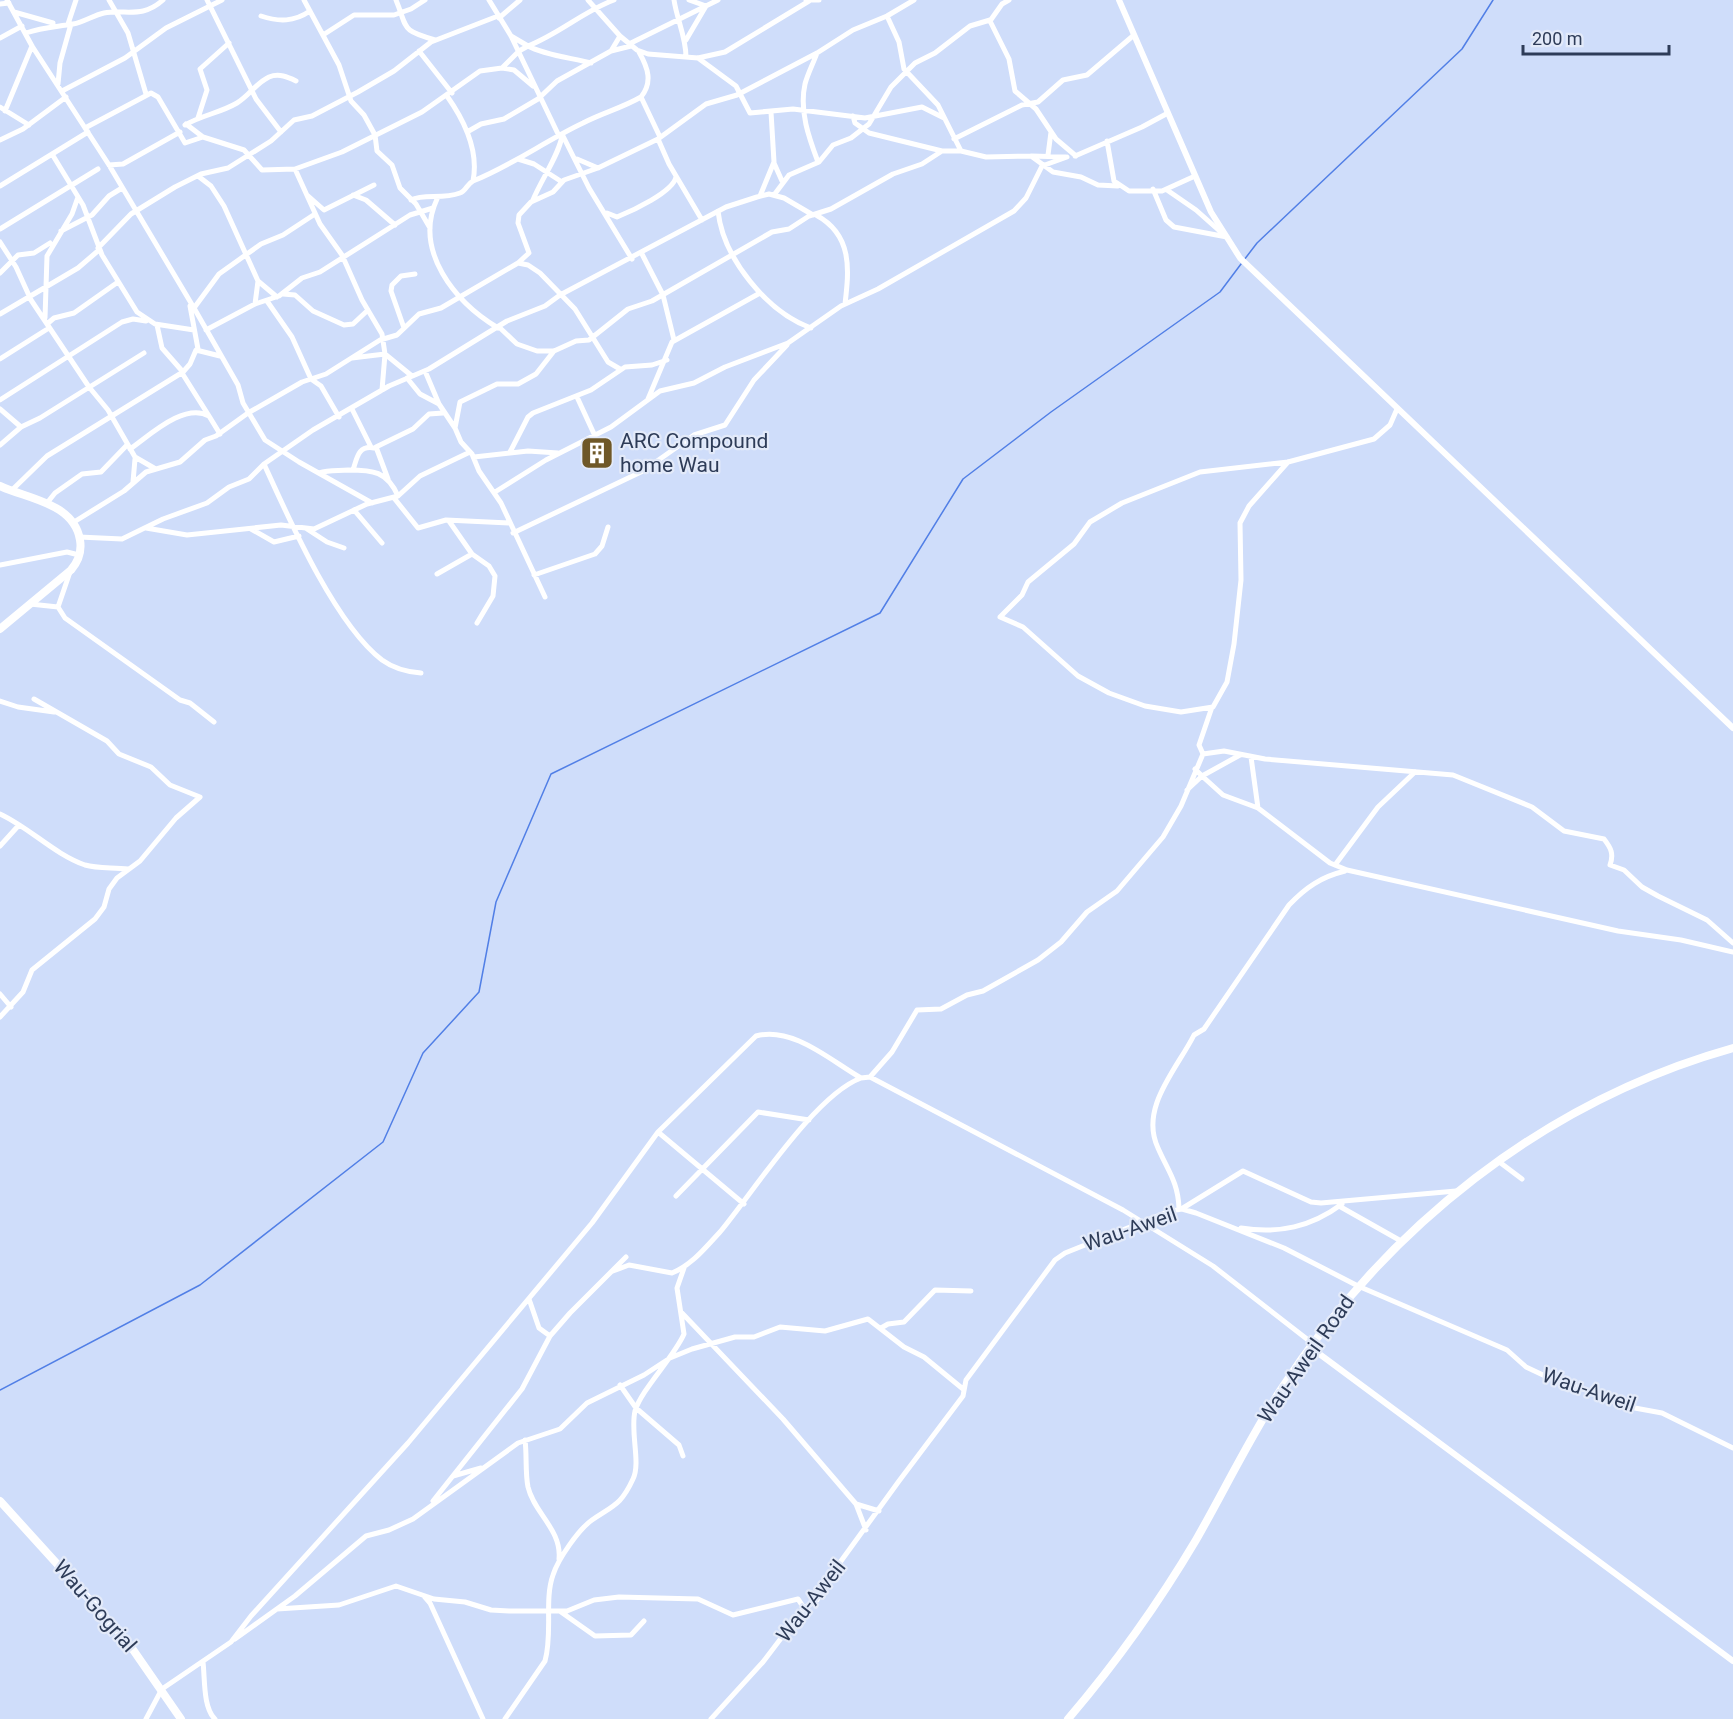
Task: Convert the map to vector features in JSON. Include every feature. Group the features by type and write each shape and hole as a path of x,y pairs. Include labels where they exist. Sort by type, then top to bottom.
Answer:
{"main road":[{"path":"0,486 47,503 74,522 79,537 79,555 71,570 0,628"},
{"name":"Wau-Aweil Road","path":"1068,1719 1108,1673 1150,1613 1196,1539 1279,1392 1311,1345 1358,1286 1401,1240 1456,1191 1554,1124 1647,1079 1733,1048"},
{"name":"Wau-Gogrial","path":"0,1501 98,1606 162,1689 182,1719"}],"street":[{"path":"60,88 60,63 76,0"},
{"path":"110,0 128,33 146,94"},
{"path":"26,33 57,24 69,24 104,13 139,12 164,0"},
{"path":"60,88 134,54 166,28 209,3 222,0"},
{"path":"304,0 342,71 349,97 355,108 364,115 375,135 377,151 392,165 400,188 421,211 430,228 436,261 459,296 481,317 499,328 509,339 525,348 554,351"},
{"path":"396,0 402,21 409,30 435,40"},
{"path":"323,34 358,14 399,14 425,0"},
{"path":"489,0 519,51 534,86 575,158 582,175 632,259"},
{"path":"0,314 28,295 78,268 136,211 198,176 226,169 267,144 297,119 312,116 349,97 394,71 435,40 498,17 520,0"},
{"path":"588,0 620,36 638,50 648,54 698,58 725,52 807,1 819,0"},
{"path":"502,68 519,51 556,34 595,9 614,0"},
{"path":"674,0 677,20 686,40 686,57"},
{"path":"689,0 705,6"},
{"path":"467,132 481,124 504,119 541,97 554,83 611,51 630,45 718,0"},
{"path":"532,201 553,192 562,182 598,168 659,138 700,108 741,93 817,53 853,30 887,16 914,0"},
{"path":"774,195 782,181 793,172 818,162 833,145 850,138 862,129 875,116 888,90 919,61 935,53 970,26 990,20 1002,4 1009,0"},
{"path":"1119,0 1211,212 1240,258 1733,728"},
{"path":"209,3 252,92 281,132"},
{"path":"0,4 11,4 57,24"},
{"path":"11,4 32,46 109,165 194,308 238,385 248,413 268,443 372,502"},
{"path":"686,40 705,6"},
{"path":"261,16 277,21 295,20 310,11"},
{"path":"887,16 897,36 907,72 933,99 961,151"},
{"path":"990,20 1009,59 1013,88 1039,112 1052,132 1076,156"},
{"path":"0,38 22,26"},
{"path":"954,139 1044,98 1059,82 1091,73 1134,35"},
{"path":"511,36 542,53 560,54 591,63"},
{"path":"611,51 620,36"},
{"path":"198,118 207,90 200,69 229,43"},
{"path":"29,125 3,109 32,46"},
{"path":"411,200 419,197 437,199 461,193 473,181 641,97 649,87 649,81 638,50"},
{"path":"419,51 450,94 465,120 475,160 473,181"},
{"path":"817,53 806,84 804,111 818,162"},
{"path":"698,58 733,83 741,93 748,112 771,112 785,108 853,116 875,116 922,107 945,118"},
{"path":"186,124 203,137 232,145 249,153 262,170 296,169 342,153 411,118 450,94 480,71 502,68 514,70 534,86"},
{"path":"109,165 123,164 180,130 186,124 198,118 222,112 248,97 272,76 286,76 296,81"},
{"path":"0,186 146,94 156,95 180,130 185,143 203,137"},
{"path":"0,140 29,125 66,97"},
{"path":"641,97 676,177 702,220"},
{"path":"771,112 774,162 782,181"},
{"path":"853,116 862,129 872,135 942,151 961,151 986,157 1047,155 1067,157 1076,156 1142,127 1168,112"},
{"path":"1047,155 1052,132"},
{"path":"74,522 132,484 143,473 180,462 206,439 220,434 248,413 311,379 326,374 347,358 382,339 397,335 419,314 437,310 518,264 529,253 518,219 532,201 558,153 561,135"},
{"path":"1107,141 1110,167 1118,186"},
{"path":"455,428 460,402 497,384 518,384 536,374 554,351 576,341 593,338 628,309 663,295 772,232 789,228 814,214 831,209 898,171 922,164 942,151"},
{"path":"52,154 88,217 98,249 137,312 147,321 157,325 194,330"},
{"path":"1031,156 1042,166 1098,185 1118,186 1131,191 1167,190 1196,176"},
{"path":"513,533 643,471 694,435 725,425 750,385 788,344 845,304 879,289 1018,208 1026,198 1042,166 1067,157"},
{"path":"575,158 598,168"},
{"path":"518,159 562,182"},
{"path":"760,196 774,162"},
{"path":"0,229 98,169"},
{"path":"296,169 315,214 343,257 382,339 385,354 382,390"},
{"path":"198,176 212,186 222,202 258,281 280,295 296,295 313,311 344,325 353,324 368,310"},
{"path":"603,209 611,216 618,217 669,188 676,177"},
{"path":"307,195 312,197 323,210 374,185"},
{"path":"60,231 88,217 109,196 122,188"},
{"path":"669,188 683,188"},
{"path":"1153,189 1166,220 1174,227 1227,237"},
{"path":"1167,190 1196,210 1227,237"},
{"path":"352,195 366,200 394,225"},
{"path":"79,537 115,540 207,503 249,479 264,464 382,390 425,371 499,328 642,254 702,220 760,196 774,195 798,204 831,227 847,257 849,274 845,304"},
{"path":"47,324 48,285 45,264 54,241 72,214 78,197"},
{"path":"430,228 437,199"},
{"path":"206,330 255,304 280,295 302,278 320,272 372,236 421,211 433,208"},
{"path":"718,212 722,237 760,293 781,313 811,328"},
{"path":"194,308 215,278 261,244 283,236 315,214"},
{"path":"0,273 20,254 34,254 54,241"},
{"path":"0,242 28,295 89,387 111,415 135,457 147,466 159,468"},
{"path":"642,254 663,295 674,340"},
{"path":"518,264 537,270 574,309 608,362 620,369"},
{"path":"404,328 391,288 398,278 415,274"},
{"path":"255,304 258,281"},
{"path":"0,360 54,318 74,313 118,282"},
{"path":"647,401 667,360 668,348 674,340 760,293"},
{"path":"267,301 292,337 311,379 321,386 339,417"},
{"path":"11,491 46,456 182,372 198,349 190,302"},
{"path":"0,400 126,321 147,321"},
{"path":"157,325 162,348 182,372 220,434"},
{"path":"495,492 595,436 664,389 693,383 725,367 788,344"},
{"path":"198,349 222,357"},
{"path":"0,445 21,427 40,418 144,353"},
{"path":"347,358 385,354 409,377 420,394 439,404"},
{"path":"510,452 531,414 577,397 620,369 656,364 667,360"},
{"path":"608,362 609,378"},
{"path":"425,371 443,413 455,428 461,442 472,454 483,478 495,492 544,597"},
{"path":"577,397 595,436"},
{"path":"0,409 21,427"},
{"path":"352,409 374,447 396,497 418,528 448,520 509,523"},
{"path":"1213,707 1181,712 1145,706 1108,693 1078,676 1027,630 1000,617 1022,596 1028,582 1074,543 1090,522 1122,503 1200,472 1288,462 1374,439 1390,425 1397,409"},
{"path":"47,503 54,493 82,474 102,472 129,447 184,415 198,412 209,416"},
{"path":"353,470 359,452 413,429 429,414 443,413"},
{"path":"146,528 187,535 281,525 307,529 320,527 372,502 396,497 420,476 472,454 538,451 560,454"},
{"path":"132,484 136,470 135,457"},
{"path":"1203,754 1199,745 1213,707 1227,682 1234,644 1241,580 1239,523 1249,506 1288,462"},
{"path":"264,464 299,536 346,620 366,645 393,667 421,673"},
{"path":"319,473 375,471 388,479"},
{"path":"354,510 382,543"},
{"path":"448,520 472,554 489,566 496,580 491,601 477,623"},
{"path":"534,575 595,554 602,546 608,527"},
{"path":"250,529 274,542 299,536"},
{"path":"307,529 322,540 344,548"},
{"path":"0,565 67,552 79,555"},
{"path":"437,574 472,554"},
{"path":"58,607 71,570"},
{"path":"33,602 58,607 65,618 180,700 190,702 214,722"},
{"path":"0,1017 23,992 32,970 94,919 104,907 109,889 128,869 140,861 176,819 200,797 170,785 151,767 119,754 107,741 34,699"},
{"path":"0,701 18,707 61,714"},
{"path":"1203,754 1224,751 1251,757 1453,775 1470,781 1532,807 1564,831 1604,839 1611,848 1613,858 1610,865 1624,870 1658,896 1707,920 1733,943"},
{"path":"870,1077 892,1052 917,1010 941,1009 967,994 983,991 1038,960 1061,942 1087,912 1117,891 1141,860 1154,849 1187,790 1203,754"},
{"path":"1187,790 1202,776 1240,755"},
{"path":"1251,757 1258,808"},
{"path":"1195,769 1223,795 1258,808 1335,865 1347,870 1618,931 1681,939 1733,952"},
{"path":"1335,865 1378,807 1415,772"},
{"path":"0,814 44,840 56,851 86,865 128,869"},
{"path":"0,846 19,825"},
{"path":"1347,870 1320,879 1289,905 1204,1029 1194,1035 1153,1108 1151,1123 1154,1139 1177,1184 1181,1209 1243,1171 1311,1202 1342,1204 1456,1191"},
{"path":"0,994 11,1007"},
{"path":"231,1641 250,1616 408,1443 529,1299 592,1223 658,1132 749,1041 765,1034 790,1038 861,1078"},
{"path":"558,1562 589,1522 610,1511 621,1499 634,1478 636,1470 632,1427 636,1408 684,1334 677,1288 684,1268 744,1204 809,1120 833,1093 861,1078 870,1077 1123,1210 1213,1266 1311,1345 1733,1661"},
{"path":"676,1196 760,1112 809,1120"},
{"path":"658,1132 744,1204"},
{"path":"1498,1161 1522,1179"},
{"path":"1230,1226 1256,1230 1291,1230 1318,1219 1342,1204"},
{"path":"1342,1204 1401,1240"},
{"name":"Wau-Aweil","path":"711,1719 763,1662 804,1608 817,1600 828,1579 963,1396 966,1380 1059,1256 1181,1209 1284,1248 1358,1286 1507,1350 1526,1367 1543,1376 1569,1383 1624,1406 1662,1413 1733,1448"},
{"path":"428,1506 522,1389 550,1336 626,1257"},
{"path":"613,1271 629,1265 665,1274 684,1268"},
{"path":"881,1328 888,1324 904,1323 935,1290 971,1291"},
{"path":"529,1299 540,1328 550,1336"},
{"path":"681,1311 783,1419 856,1504 866,1530"},
{"path":"453,1476 483,1467 525,1440 560,1429 583,1406 620,1385 644,1375 670,1358 735,1337 754,1337 780,1327 825,1331 868,1319 904,1347 924,1357 963,1389"},
{"path":"620,1385 636,1408 680,1444 682,1456"},
{"path":"505,1719 545,1661 548,1650 551,1581 560,1549 555,1533 528,1488 525,1440"},
{"path":"146,1719 162,1689 231,1641 251,1630 275,1609 306,1588 322,1571 366,1536 401,1525 476,1475 483,1467"},
{"path":"856,1504 879,1511"},
{"path":"275,1609 339,1605 396,1586 445,1601 465,1602 491,1610 567,1611 594,1600 619,1597 698,1599 733,1615 798,1599 804,1608"},
{"path":"423,1595 430,1603 483,1719"},
{"path":"558,1610 601,1638 631,1635 644,1621"},
{"path":"203,1662 210,1717 215,1719"}],"waterway":[{"path":"1244,260 1257,243 1462,49 1493,0"},
{"path":"0,1390 200,1285 383,1142 423,1053 479,992 496,902 551,774 880,613 963,479 1051,412 1220,292 1241,264"}],"place":[{"name":"ARC Compound home Wau","path":"597,453"}]}
